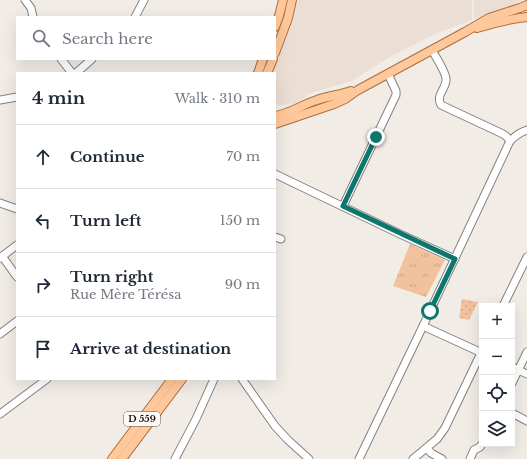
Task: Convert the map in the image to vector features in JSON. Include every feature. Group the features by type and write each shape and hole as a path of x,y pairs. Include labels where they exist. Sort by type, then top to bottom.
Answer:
{"main road":[{"path":"276,24 283,0"},
{"path":"276,50 288,18 292,0"},
{"path":"276,124 345,99 358,90 489,18 527,5"},
{"path":"465,32 496,23 527,17"},
{"path":"258,72 263,60"},
{"path":"267,72 273,60"},
{"path":"276,116 301,108 316,100 358,90"},
{"name":"D 559","path":"112,459 171,380"},
{"name":"D 559","path":"122,459 181,380"}],"street":[{"path":"25,0 31,8 33,16"},
{"path":"136,16 144,0"},
{"path":"432,50 446,79 439,98 441,105 503,134 510,141"},
{"path":"62,60 71,72"},
{"path":"77,72 91,60"},
{"path":"343,206 396,95 396,91 388,74"},
{"path":"0,100 16,97"},
{"path":"359,459 510,141 521,132 527,130"},
{"path":"276,174 455,259"},
{"path":"0,203 16,209"},
{"path":"16,246 1,257 16,276"},
{"path":"505,303 527,257"},
{"path":"0,334 16,322"},
{"path":"423,326 479,351"},
{"path":"527,352 515,369 527,374"},
{"path":"413,459 437,439 445,428 479,358"},
{"path":"0,414 45,380"},
{"path":"175,459 210,391 214,380"},
{"path":"243,380 278,429 309,459"},
{"path":"515,415 527,421"},
{"path":"470,459 474,450 480,447"},
{"path":"427,448 442,459"}],"shaded area":[{"path":"298,0 472,0 472,20 435,34 388,58 352,81 311,93 295,104 279,105 276,104 276,72 273,72 289,31"},
{"path":"474,0 523,0 474,19"}],"green space":[{"path":"410,244 445,260 426,297 393,286"},
{"path":"462,299 478,302 469,320 459,318"}],"route":[{"path":"376,137 343,206 455,259 430,311"}]}
